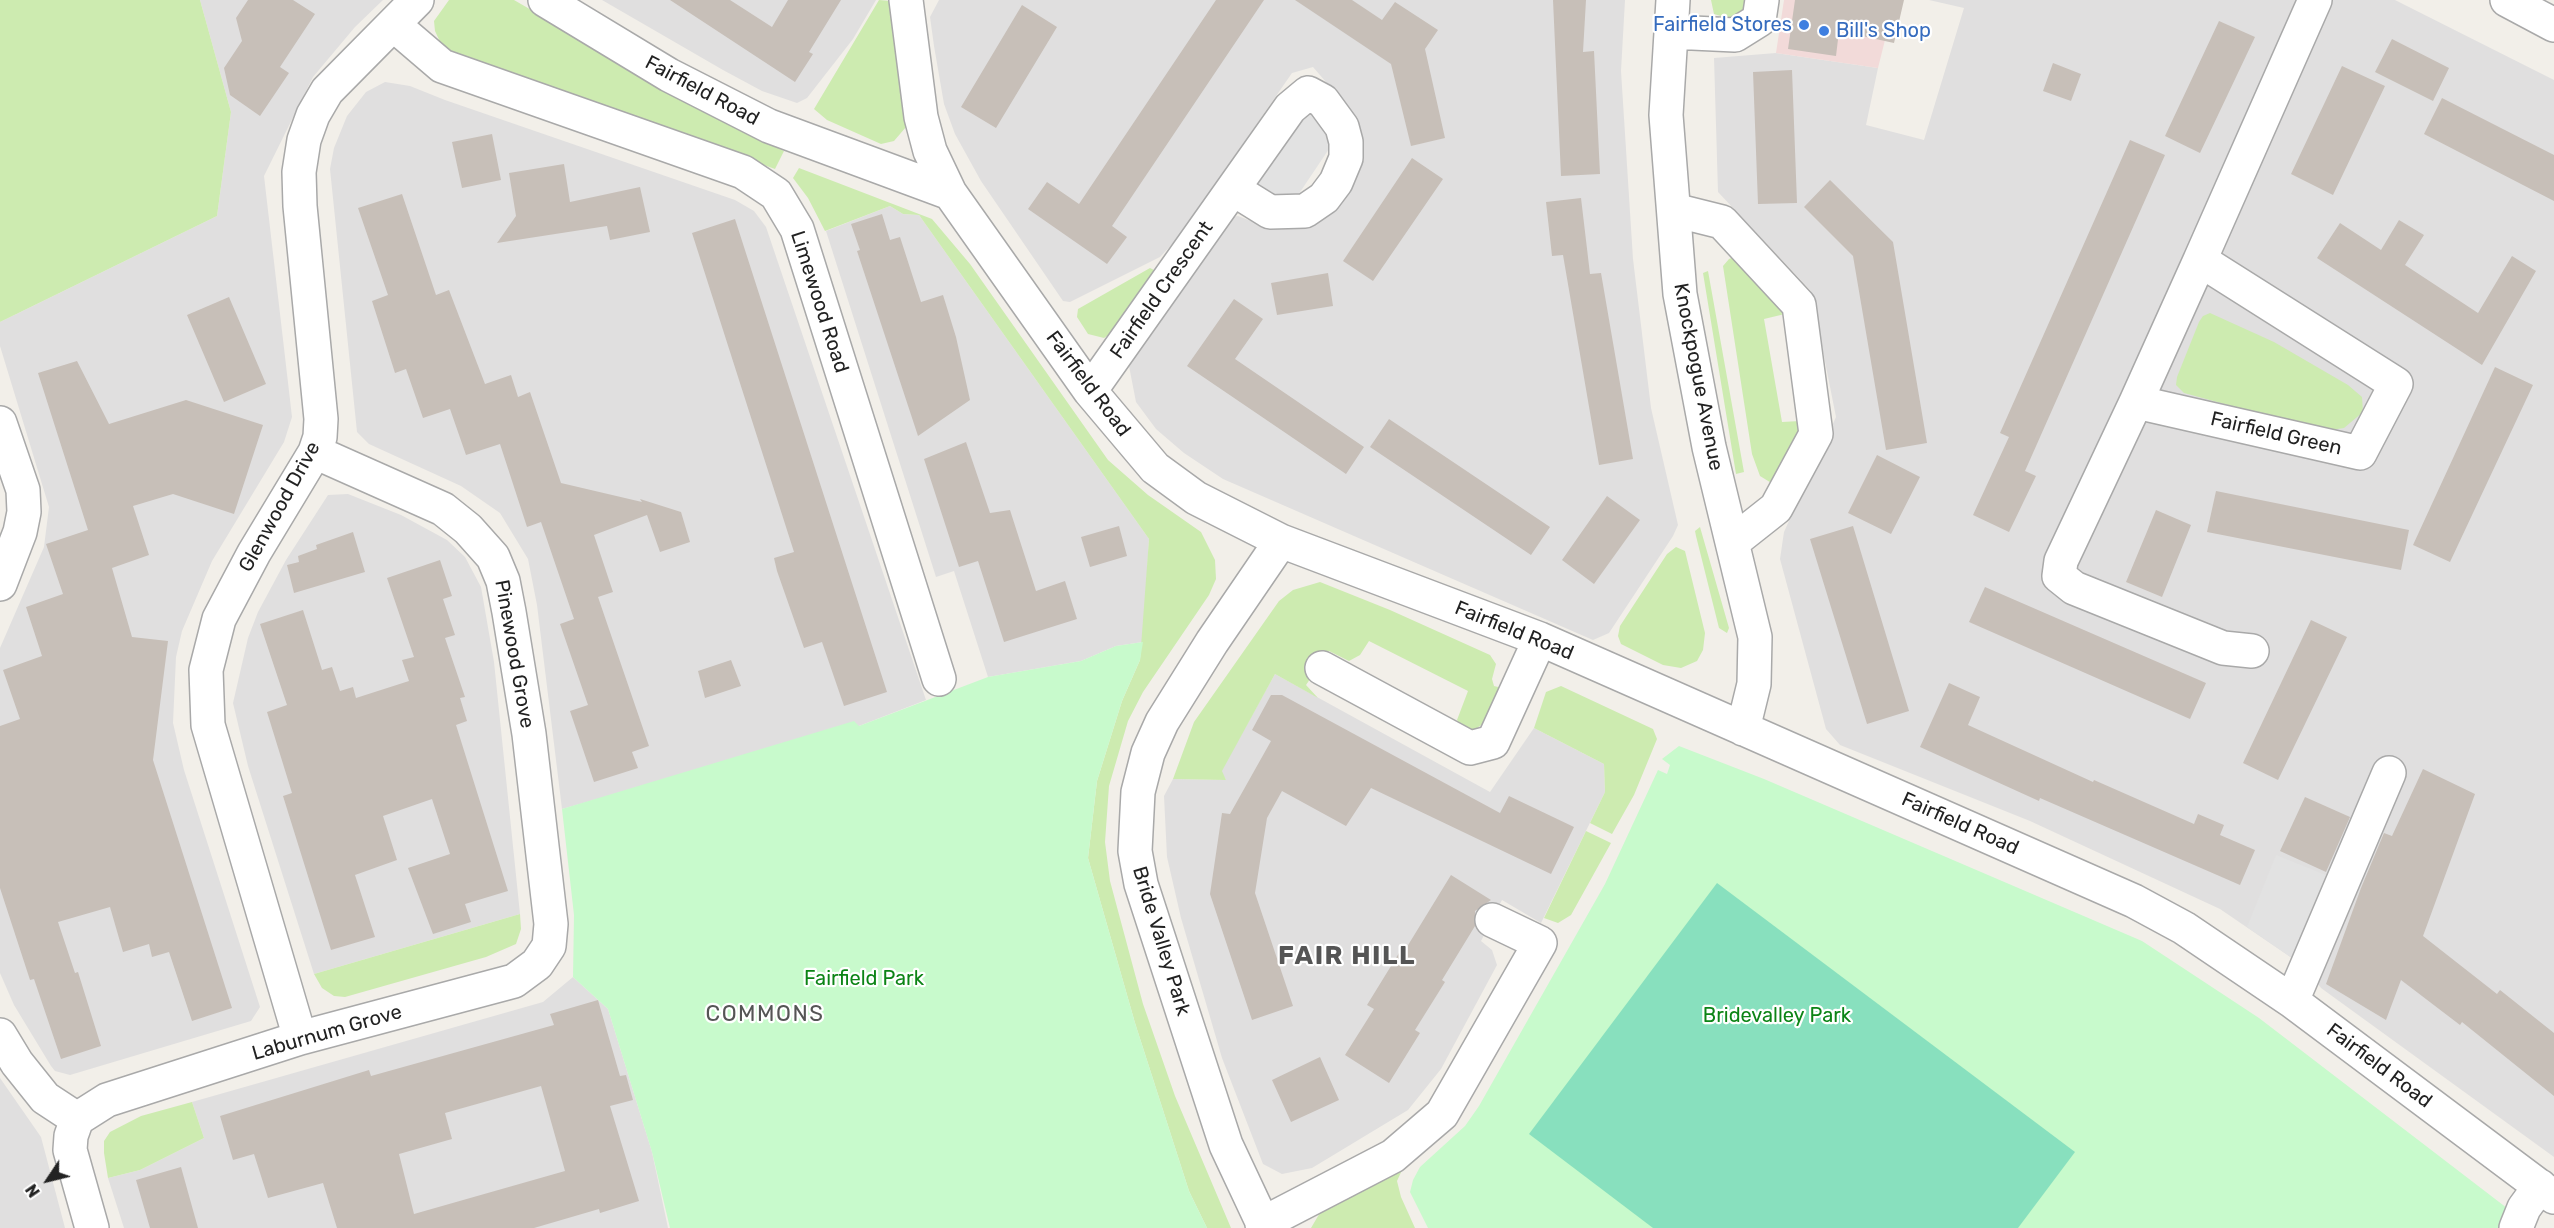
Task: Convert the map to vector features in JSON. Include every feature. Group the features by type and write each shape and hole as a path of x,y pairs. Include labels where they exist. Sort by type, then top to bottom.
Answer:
{"street":[{"name":"Glenwood Drive","path":"300,1038 208,727 204,694 206,670 219,619 254,553 315,452 320,437 321,419 300,206 299,172 304,140 313,115 327,91 417,0"},
{"name":"Fairfield Road","path":"544,0 669,75 761,122 950,193 1090,391 1139,451 1172,482 1196,498 1281,541 1540,639 2134,901 2184,928 2292,1001 2547,1192"},
{"name":"Knockpogue Avenue","path":"1673,0 1666,115 1680,294 1709,447 1755,637 1754,684 1743,729"},
{"path":"1671,32 1735,34 1759,20 1761,0"},
{"path":"2252,651 2223,648 2074,588 2060,576 2061,561 2136,402 2315,0"},
{"path":"2507,0 2554,25"},
{"path":"910,5 921,117 930,152 950,193"},
{"name":"Limewood Road","path":"394,25 418,47 448,68 743,172 776,194 797,229 939,679"},
{"name":"Fairfield Crescent","path":"1090,391 1233,189"},
{"path":"1674,210 1722,222 1799,305 1816,434 1776,508 1733,542"},
{"name":"Fairfield Green","path":"2136,402 2360,453 2396,384 2200,260"},
{"path":"0,423 23,490 24,512 20,532 0,584"},
{"name":"Pinewood Grove","path":"315,452 443,509 468,529 493,557 503,581 529,734 551,924"},
{"name":"Bride Valley Park","path":"1281,541 1212,642 1162,722 1148,753 1138,792 1135,851 1141,884 1226,1145 1264,1226 1393,1156 1442,1114 1540,943 1492,920"},
{"path":"1322,668 1470,748 1493,742 1540,639"},
{"path":"2292,1001 2389,773"},
{"name":"Laburnum Grove","path":"77,1119 107,1100 300,1038 514,981 537,964 549,946 551,924"},
{"path":"0,1035 17,1063 45,1098 77,1119 71,1136 70,1150 92,1228"},
{"path":"2516,1228 2524,1208 2547,1192"}],"shaded area":[{"path":"200,0 383,0 355,27 313,77 264,176 292,417 284,442 212,561 182,631 176,657 173,723 184,770 260,1007 251,1021 70,1075 55,1071 51,1066 14,1005 0,973 0,648 44,547 49,507 0,346 0,322 217,216 231,112"},
{"path":"602,0 876,0 853,39 807,98 797,103 762,91"},
{"path":"939,0 1625,0 1621,71 1633,259 1651,408 1678,525 1609,633 1593,640 1223,479 1184,453 1156,429 1136,402 1129,366 1133,354 1228,218 1238,216 1256,223 1284,227 1309,222 1345,104 1313,67 1292,73 1177,239 1160,257 1070,302 1063,301 981,181 955,134 944,104 930,17"},
{"path":"1784,0 1895,0 1878,68 1776,53"},
{"path":"1929,0 2395,0 2554,80 2554,1157 2321,988 2305,967 2220,909 2030,821 1840,745 1826,729 1780,559 1784,532 1836,417 1811,291 1718,192 1714,58 1776,53 1878,68 1866,125 1924,140 1964,8"},
{"path":"385,82 410,86 735,200 754,211 766,227 926,700 859,726 562,809 537,605 528,559 500,513 461,486 369,444 357,432 330,169 334,148 347,116 366,92"},
{"path":"1309,105 1333,143 1290,207 1255,183"},
{"path":"890,206 903,214 919,215 1149,539 1143,642 1116,646 1081,661 988,677 954,571 936,577 826,231"},
{"path":"348,494 401,515 447,540 465,557 481,587 494,662 520,914 314,974 248,766 233,703 248,638 258,612 286,560 328,495"},
{"path":"1275,674 1490,792 1534,728 1604,764 1605,792 1541,923 1502,900 1481,941 1492,950 1497,965 1441,1069 1408,1110 1312,1168 1282,1174 1263,1164 1222,1058 1181,918 1167,857 1164,796 1173,779 1226,780 1221,771"},
{"path":"2276,855 2343,882 2305,967 2247,927"},
{"path":"573,977 608,1009 652,1152 668,1228 124,1228 108,1178 140,1170 204,1138 192,1102 543,1002"},
{"path":"0,1078 41,1137 65,1228 0,1228"}],"green space":[{"path":"0,0 200,0 231,112 217,216 0,322"},
{"path":"449,0 514,0 699,107 784,151 775,169 454,54 442,46 435,31 434,21"},
{"path":"879,0 890,1 908,118 906,127 894,141 881,144 827,120 814,109"},
{"path":"1711,0 1748,0 1744,11 1731,19 1714,14"},
{"path":"799,168 932,219 970,264 1108,460 1148,495 1201,532 1215,560 1216,579 1209,595 1143,692 1128,721 1109,786 1105,842 1110,881 1143,1004 1175,1096 1231,1228 1207,1228 1189,1191 1135,1023 1088,858 1097,781 1122,701 1140,660 1149,539 919,215 903,214 890,206 825,231 808,198 793,178"},
{"path":"1739,255 1789,313 1764,319 1782,422 1800,421 1803,425 1773,484 1760,476 1752,454 1723,266 1729,259"},
{"path":"1150,268 1154,270 1154,275 1114,331 1104,338 1088,334 1077,317 1078,309"},
{"path":"1708,271 1744,472 1736,474 1703,273"},
{"path":"2210,313 2274,342 2348,385 2362,397 2363,412 2344,428 2324,431 2184,393 2176,385 2177,377 2199,322 2203,316"},
{"path":"1700,527 1729,628 1727,633 1719,628 1695,531"},
{"path":"1676,547 1685,551 1705,633 1703,650 1697,661 1681,668 1663,665 1621,644 1618,636 1620,626 1667,554"},
{"path":"1320,582 1390,610 1490,655 1496,664 1492,679 1494,686 1502,688 1488,720 1473,731 1461,726 1457,720 1468,691 1369,641 1360,655 1349,661 1329,651 1306,685 1318,698 1275,674 1222,771 1226,780 1173,779 1194,722 1279,601 1293,590"},
{"name":"Fairfield Park","path":"1143,642 1140,660 1122,701 1097,781 1088,858 1135,1023 1189,1191 1207,1228 670,1228 652,1152 608,1009 573,977 574,915 562,809 854,721 859,726 988,677 1081,661 1116,646"},
{"path":"1561,686 1653,729 1657,739 1634,795 1612,834 1590,823 1605,792 1604,764 1534,728 1546,692"},
{"name":"Bridevalley Park","path":"1679,746 1764,779 2142,941 2259,1018 2533,1228 1428,1228 1410,1192 1413,1180 1420,1167 1465,1126 1479,1106 1605,884 1658,770 1667,774 1670,765 1662,759"},
{"path":"1586,831 1611,843 1571,915 1558,923 1544,918"},
{"path":"1717,883 2075,1152 2018,1228 1653,1228 1529,1134"},
{"path":"520,914 521,929 516,944 486,957 345,997 334,996 322,988 314,974"},
{"path":"192,1102 204,1138 140,1170 108,1178 104,1141 110,1132 141,1116"},
{"path":"1403,1168 1397,1181 1401,1197 1415,1228 1311,1228 1321,1211"}],"building":[{"path":"248,0 293,0 315,14 280,67 289,73 260,116 230,95 224,68 242,41 236,18"},
{"path":"670,0 730,0 772,27 788,0 841,0 809,52 813,54 795,82"},
{"path":"1216,0 1264,0 1112,226 1127,237 1107,264 1028,209 1047,182 1079,204"},
{"path":"1295,0 1352,0 1382,20 1395,2 1438,30 1425,49 1445,138 1411,146 1391,64"},
{"path":"1553,0 1586,0 1583,52 1594,51 1600,174 1561,176"},
{"path":"1795,0 1904,0 1894,43 1839,31 1836,56 1788,49"},
{"path":"1022,5 1057,27 996,128 961,107"},
{"path":"2219,21 2255,37 2200,153 2165,136"},
{"path":"2392,39 2449,68 2433,101 2375,72"},
{"path":"2053,63 2081,74 2071,101 2043,91"},
{"path":"2342,66 2385,86 2333,195 2291,174"},
{"path":"1792,70 1797,203 1758,204 1753,72"},
{"path":"2442,98 2554,155 2554,201 2424,134"},
{"path":"492,134 501,180 462,188 452,142"},
{"path":"2130,140 2165,155 2025,471 2036,476 2009,532 1973,515 2009,437 2000,433"},
{"path":"1412,158 1443,179 1373,281 1343,261"},
{"path":"564,164 570,202 640,187 650,232 610,240 607,226 497,243 516,216 509,173"},
{"path":"1830,180 1893,242 1927,443 1886,450 1853,256 1804,207"},
{"path":"402,194 436,295 449,290 485,384 511,375 518,397 530,392 561,483 642,502 640,499 681,512 690,542 660,552 647,515 594,535 613,592 598,597 649,746 632,752 638,768 594,782 570,711 588,705 560,624 574,619 541,522 527,527 500,444 466,455 450,409 423,418 406,369 395,373 372,301 388,295 358,208"},
{"path":"1581,198 1590,274 1601,273 1633,459 1599,465 1563,255 1552,256 1546,202"},
{"path":"882,214 890,240 900,237 921,302 943,295 956,337 970,400 918,436 857,251 860,250 851,224"},
{"path":"735,219 887,692 844,706 822,642 804,648 777,571 774,558 794,552 692,233"},
{"path":"2399,220 2424,235 2405,265 2478,313 2512,256 2536,271 2482,365 2317,258 2340,223 2381,250"},
{"path":"1328,273 1333,306 1277,315 1271,283"},
{"path":"229,297 266,384 224,402 187,315"},
{"path":"1234,299 1263,319 1235,359 1364,447 1346,474 1187,366"},
{"path":"77,361 109,424 186,400 263,425 234,514 173,494 133,506 149,555 112,568 132,637 168,641 153,760 232,1008 192,1021 169,952 152,957 149,944 123,952 110,907 58,922 75,973 78,972 101,1046 61,1059 34,979 30,980 0,888 0,726 20,719 3,670 42,656 26,607 63,594 46,544 88,530 38,373"},
{"path":"2495,367 2533,385 2450,562 2413,545"},
{"path":"1389,419 1550,527 1531,555 1370,447"},
{"path":"966,442 990,513 1010,510 1036,591 1065,581 1077,619 1004,642 978,561 959,567 924,459"},
{"path":"1877,455 1920,477 1891,534 1848,513"},
{"path":"2216,491 2409,530 2401,570 2207,532"},
{"path":"1607,496 1640,520 1594,584 1562,560"},
{"path":"2156,510 2191,525 2162,597 2126,582"},
{"path":"1119,526 1127,556 1090,567 1081,537"},
{"path":"1853,526 1909,711 1867,724 1810,539"},
{"path":"353,532 365,572 294,593 287,565 299,562 298,556 317,549 316,545"},
{"path":"440,560 452,596 443,599 455,635 445,638 465,697 460,698 467,721 456,725 508,891 465,904 471,922 433,934 408,868 450,854 432,799 383,816 397,860 355,875 375,937 331,950 283,796 292,793 267,712 287,705 260,624 303,610 322,670 332,667 340,691 353,687 356,698 409,681 402,660 414,657 387,578"},
{"path":"1985,587 2206,683 2190,719 1969,622"},
{"path":"2311,620 2347,637 2278,780 2243,763"},
{"path":"731,660 741,686 705,698 698,671"},
{"path":"1949,683 1980,697 1968,725 2093,782 2094,780 2194,824 2198,814 2224,825 2220,835 2255,850 2240,885 2040,798 2039,801 1920,747"},
{"path":"1271,695 1282,695 1500,813 1509,796 1574,827 1551,874 1371,788 1346,826 1282,791 1267,818 1255,893 1293,1006 1252,1020 1210,894 1222,813 1230,814 1271,741 1252,730"},
{"path":"2423,769 2475,794 2423,936 2497,994 2500,990 2554,1033 2554,1096 2462,1022 2460,1025 2401,980 2386,1020 2326,984 2384,833 2392,836"},
{"path":"2305,797 2350,817 2326,872 2280,851"},
{"path":"1451,875 1491,900 1475,911 1475,926 1442,980 1445,982 1415,1030 1420,1033 1389,1083 1345,1055 1374,1009 1367,1005 1399,953 1402,955"},
{"path":"598,1000 620,1076 626,1075 633,1100 610,1106 639,1201 600,1213 599,1209 534,1228 337,1228 323,1183 268,1198 254,1154 233,1160 220,1116 369,1070 371,1076 554,1025 550,1014","holes":["541,1086 565,1171 414,1214 399,1154 452,1139 445,1113"]},
{"path":"1320,1057 1339,1100 1291,1122 1272,1080"},
{"path":"181,1167 198,1228 150,1228 136,1180"}],"place":[{"name":"Fairfield Stores","path":"1804,25"},
{"name":"Bill's Shop","path":"1824,31"}],"district":[{"name":"FAIR HILL","path":"1347,956"},
{"name":"COMMONS","path":"765,1015"}]}
